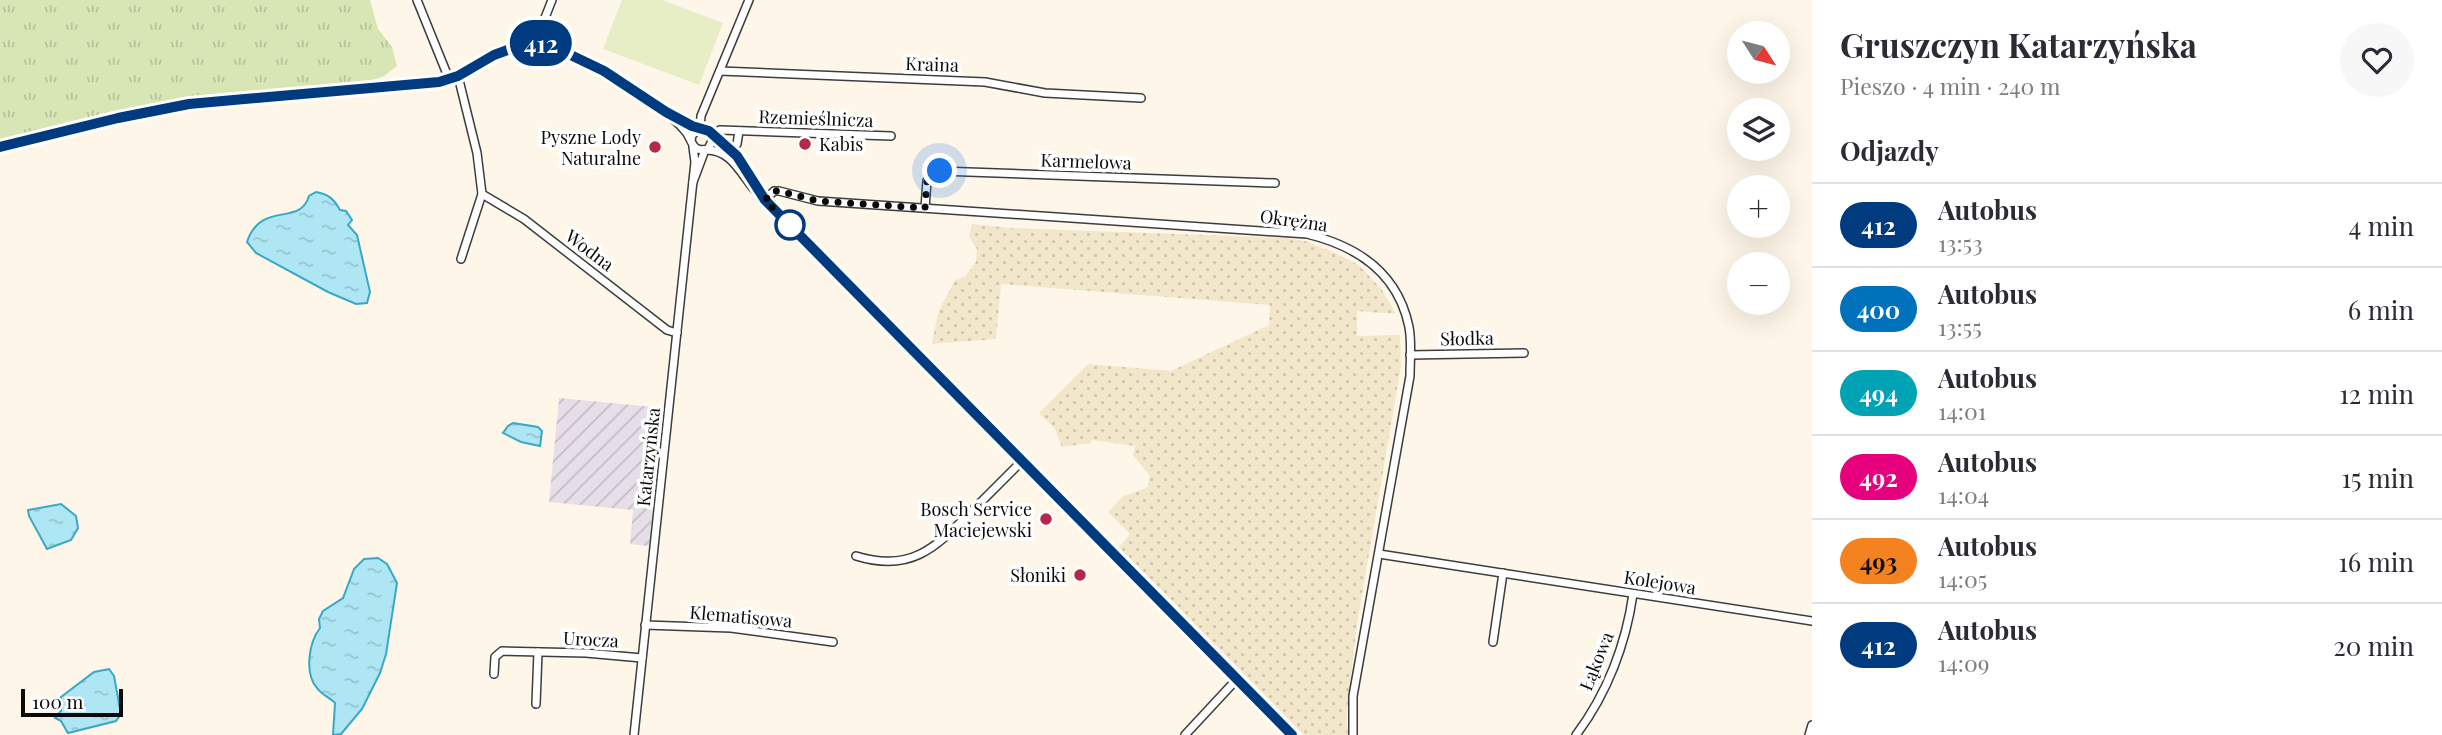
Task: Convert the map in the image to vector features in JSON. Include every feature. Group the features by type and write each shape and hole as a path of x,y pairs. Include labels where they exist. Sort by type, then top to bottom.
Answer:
{"street":[{"path":"417,0 449,79"},
{"path":"535,43 552,0"},
{"path":"700,128 701,117 749,0"},
{"path":"0,147 189,104 429,83 458,76 494,55 535,43 554,47 584,60 666,112 710,133 730,154 752,187 1292,735"},
{"name":"Kraina","path":"720,71 985,82 1045,93 1141,98"},
{"path":"458,76 477,153 482,194 461,259"},
{"path":"705,150 712,145 708,104"},
{"path":"666,112 687,133 698,150 730,154"},
{"path":"692,144 694,132 700,128"},
{"name":"Rzemieślnicza","path":"720,130 891,136"},
{"name":"Rzemieślnicza","path":"730,154 737,144 739,131"},
{"name":"Katarzyńska","path":"634,735 695,162 692,144"},
{"name":"Katarzyńska","path":"693,182 705,150"},
{"name":"Karmelowa","path":"925,208 927,181 931,173 940,171 1275,183"},
{"name":"Okrężna","path":"765,200 774,191 779,191 818,201 1307,234 1330,240 1366,258 1401,300 1410,330 1410,376 1353,696 1353,735"},
{"name":"Wodna","path":"482,194 524,219 667,330 677,333"},
{"name":"Słodka","path":"1410,355 1524,353"},
{"path":"856,556 872,561 898,561 917,556 937,545 1022,461"},
{"name":"Kolejowa","path":"1379,554 1812,621"},
{"path":"1493,642 1503,573"},
{"name":"Łąkowa","path":"1576,735 1615,665 1626,633 1633,594"},
{"name":"Klematisowa","path":"645,625 731,628 833,642"},
{"name":"Urocza","path":"494,674 495,657 502,651 642,658"},
{"name":"Urocza","path":"536,704 538,652"},
{"path":"1185,735 1237,679"},
{"path":"1809,735 1812,725"}],"shaded area":[{"path":"972,224 1009,228 1286,238 1305,241 1359,265 1382,290 1396,314 1357,311 1357,336 1400,335 1401,366 1357,624 1346,720 1348,735 1304,735 1119,547 1130,534 1108,512 1123,496 1147,488 1150,476 1133,455 1135,446 1092,440 1091,443 1062,447 1055,429 1039,413 1088,364 1171,371 1269,325 1270,305 1001,284 996,339 932,344 938,313 955,280 965,277 976,262 977,249 969,237"},
{"path":"559,398 663,408 649,546 630,544 633,510 549,502"}],"green space":[{"path":"0,0 370,0 378,29 392,47 397,66 384,76 363,84 202,98 146,107 0,143"},
{"path":"622,0 662,0 723,23 699,85 603,49"}],"water":[{"path":"316,192 330,198 340,210 346,211 352,220 348,225 357,235 370,292 367,303 356,304 328,292 256,253 247,242 253,229 261,221 297,210"},
{"path":"513,423 538,427 542,431 540,446 521,442 503,433"},
{"path":"61,504 76,516 78,528 71,540 47,549 28,510"},
{"path":"378,558 387,564 397,583 386,654 362,709 341,734 333,735 335,703 319,690 310,674 313,641 320,628 319,619 323,611 343,598 354,569 364,559"},
{"path":"109,669 114,676 121,714 116,721 68,733 61,721 55,718 61,711 61,697 94,672"}],"bus line":[{"name":"412","path":"0,147 189,104 439,82 458,76 494,55 530,43 546,44 569,53 630,87 666,112 692,126 709,131 718,142 737,156 765,200 1292,735"}],"place":[{"name":"Kabis","path":"805,144"},
{"name":"Pyszne Lody Naturalne","path":"655,147"},
{"name":"Bosch Service Maciejewski","path":"1046,519"},
{"name":"Słoniki","path":"1080,575"}],"route":[{"path":"790,225 765,200 774,191 818,201 925,208 927,181 931,173 940,171"}]}
